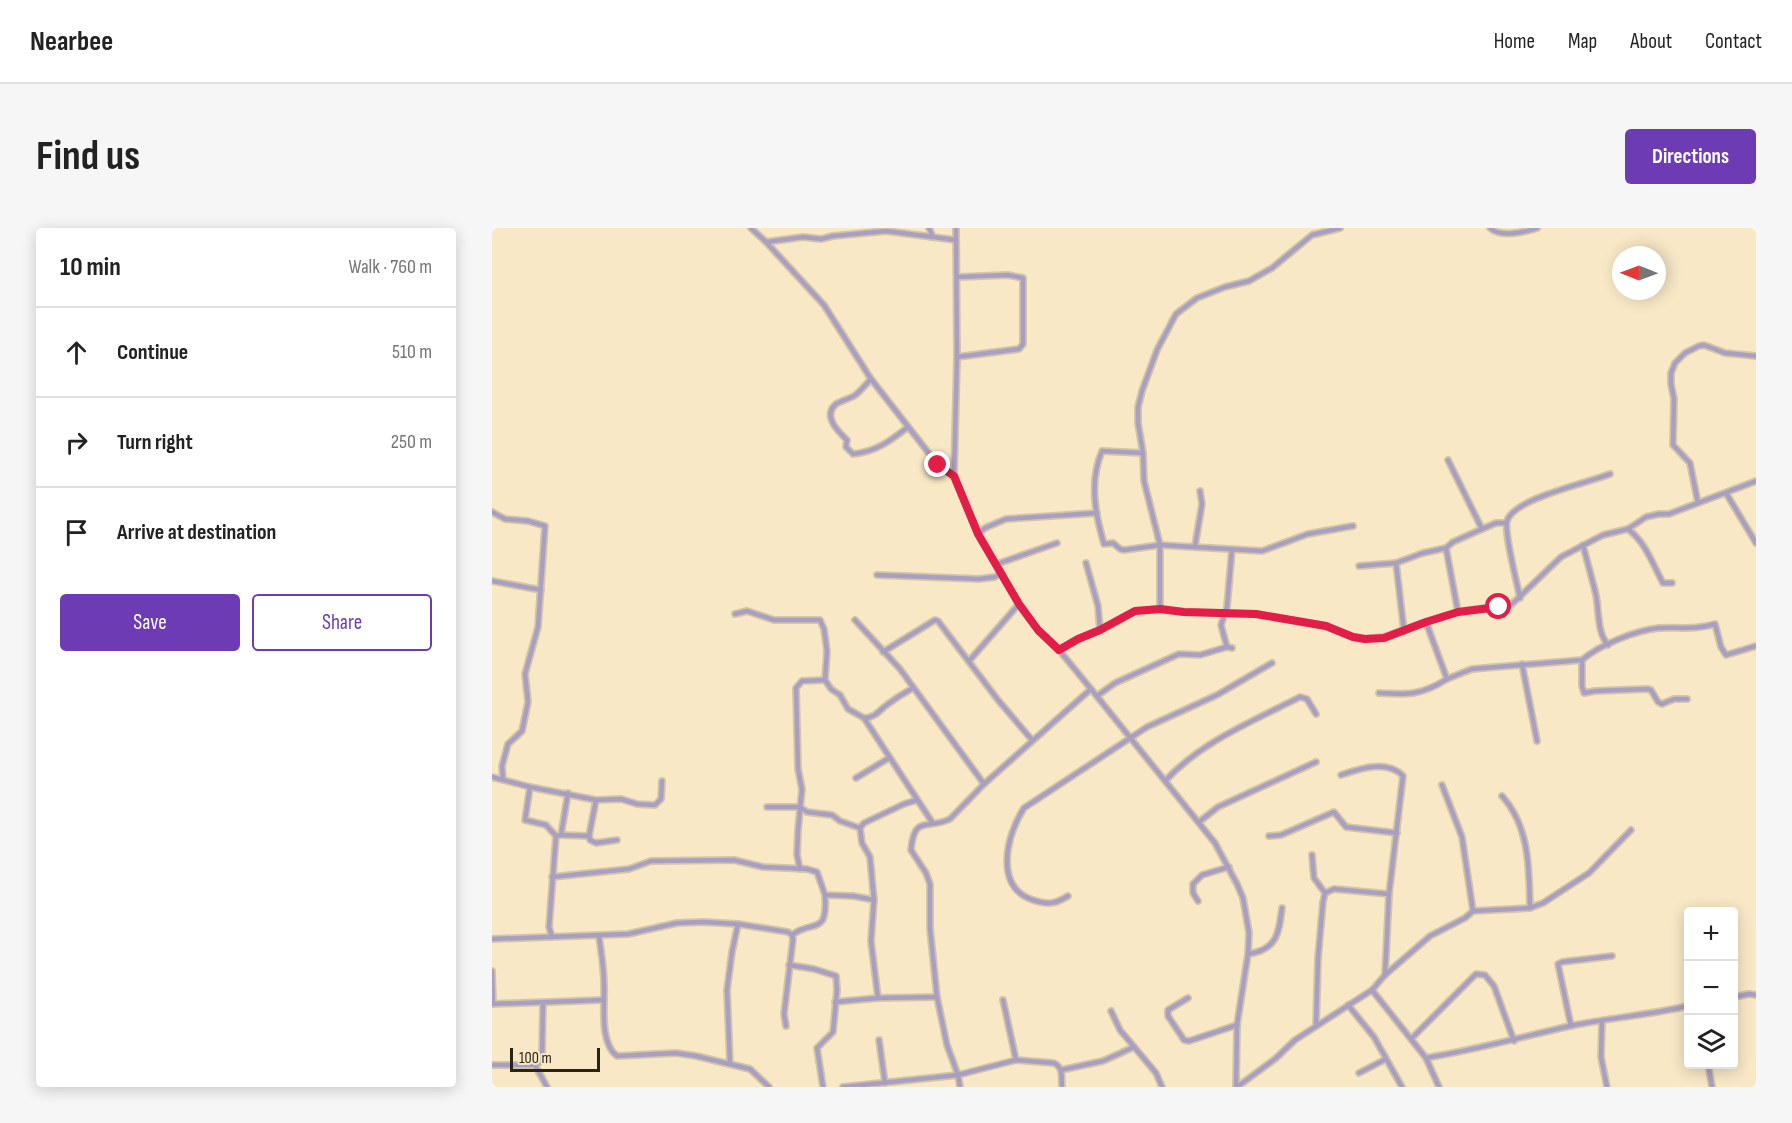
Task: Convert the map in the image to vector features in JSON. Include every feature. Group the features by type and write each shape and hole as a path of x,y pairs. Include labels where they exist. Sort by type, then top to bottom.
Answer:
{"street":[{"path":"751,228 824,305 871,379 938,465 954,476"},
{"path":"929,228 933,237"},
{"path":"956,228 957,357 954,476 978,534 1019,604 1038,630 1059,650 1199,822 1229,867 1243,898 1249,933 1237,1025 1236,1087"},
{"path":"1160,609 1160,545 1144,481 1143,453 1138,423 1138,407 1157,350 1176,314 1197,298 1249,281 1272,268 1312,235 1340,228"},
{"path":"1490,228 1494,232 1501,233 1537,228"},
{"path":"766,242 804,237 821,239 886,231 956,240"},
{"path":"957,277 1022,276 1023,344 1018,349 957,357"},
{"path":"1698,503 1690,463 1673,445 1674,399 1671,373 1675,363 1685,353 1699,346 1704,345 1725,353 1756,356"},
{"path":"871,379 855,395 835,405 831,412 834,428 847,440 846,447 853,454 868,453 888,443 908,427"},
{"path":"1143,453 1102,451 1093,483 1104,544 1113,543 1124,550 1160,545 1262,551 1308,534 1353,526"},
{"path":"1448,460 1482,529"},
{"path":"1520,597 1506,523 1509,516 1527,501 1592,482 1610,474"},
{"path":"1059,650 1135,611 1160,609 1256,614 1326,626 1353,637 1384,638 1458,612 1512,604 1561,557 1583,544 1603,535 1628,529 1646,517 1669,514 1756,481"},
{"path":"1195,546 1202,504 1200,490"},
{"path":"1726,493 1756,543"},
{"path":"492,512 505,519 528,521 545,526 538,627 525,674 528,702 522,731 508,744 502,766 503,779"},
{"path":"978,534 984,528 1006,519 1097,513"},
{"path":"1359,566 1396,563 1423,553 1446,548 1453,542 1496,523 1506,523"},
{"path":"1628,529 1637,536 1664,583 1672,583"},
{"path":"997,564 1057,543"},
{"path":"1583,544 1596,596 1601,630 1608,645"},
{"path":"1446,548 1458,612"},
{"path":"1097,696 1115,683 1179,654 1200,655 1230,648 1221,625 1227,607 1232,549"},
{"path":"1086,563 1098,606 1100,630"},
{"path":"1396,563 1404,631"},
{"path":"877,575 979,579 995,577 1001,573"},
{"path":"492,581 541,590"},
{"path":"969,661 1019,604"},
{"path":"735,614 747,611 774,620 820,620 824,629 827,651 825,680 831,689 840,695 848,709 864,718 932,822"},
{"path":"855,620 900,669 984,784"},
{"path":"883,652 936,620 1032,740"},
{"path":"1426,622 1447,679"},
{"path":"1379,693 1420,693 1472,669 1582,660 1589,653 1622,639 1652,630 1704,627 1715,624 1721,647 1726,655 1756,646"},
{"path":"1582,660 1584,693 1647,689 1651,690 1658,702 1662,704 1674,699 1687,699"},
{"path":"1068,896 1058,903 1044,903 1026,898 1012,886 1007,869 1010,838 1024,808 1158,721 1216,695 1272,663"},
{"path":"1522,664 1537,741"},
{"path":"800,870 797,855 802,789 798,769 796,688 802,681 825,680"},
{"path":"864,718 877,714 885,705 913,688"},
{"path":"960,1087 947,1045 937,998 930,928 930,884 926,873 911,850 915,830 921,825 950,819 984,784 1091,689"},
{"path":"1166,781 1180,765 1207,746 1300,697 1307,699 1316,714"},
{"path":"856,778 889,758"},
{"path":"1199,822 1218,807 1316,762"},
{"path":"1341,775 1367,767 1384,767 1400,772 1403,776 1404,783 1389,894 1385,975"},
{"path":"492,777 596,800 621,799 637,804 655,805 661,798 662,781"},
{"path":"1442,785 1462,837 1473,911"},
{"path":"530,787 525,820 546,825 559,836 589,836"},
{"path":"552,937 549,927 552,877 568,794"},
{"path":"1502,796 1514,809 1525,843 1530,908"},
{"path":"596,800 590,840 596,843 617,840"},
{"path":"878,998 871,941 874,900 870,857 862,843 860,828 864,823 917,800"},
{"path":"767,807 800,807 807,812 831,815 840,822 860,828"},
{"path":"1269,836 1281,835 1334,812 1346,827 1397,833"},
{"path":"1236,1087 1275,1059 1295,1040 1372,990 1385,975 1430,936 1465,918 1473,911 1530,908 1544,903 1589,873 1631,830"},
{"path":"1312,855 1314,878 1325,893 1318,958 1316,1026"},
{"path":"552,877 629,869 651,861 734,860 763,867 817,872 825,896 824,915 817,926 798,930 792,934"},
{"path":"1198,901 1193,893 1192,884 1203,875 1229,867"},
{"path":"1325,893 1334,889 1389,894"},
{"path":"825,896 853,896 874,900"},
{"path":"1248,954 1265,949 1274,941 1279,929 1281,908"},
{"path":"492,939 628,934 677,923 703,922 738,924 792,934"},
{"path":"730,1064 728,990 738,924"},
{"path":"786,1026 784,1014 792,934"},
{"path":"599,936 607,1044 611,1051 617,1056 676,1053 730,1064 750,1069 769,1087"},
{"path":"1571,1026 1558,964 1612,956"},
{"path":"789,965 836,976 833,1032 817,1048 823,1087"},
{"path":"492,971 492,1004 603,1000"},
{"path":"1411,1039 1476,974 1485,975 1494,986 1514,1041"},
{"path":"1372,990 1426,1058 1439,1087"},
{"path":"1738,996 1756,995"},
{"path":"835,1002 878,998 937,998"},
{"path":"1188,998 1168,1010 1171,1022 1184,1040 1189,1041 1237,1025"},
{"path":"1004,1000 1016,1060"},
{"path":"492,1065 535,1065 540,1062 543,1003"},
{"path":"1348,1005 1374,1037 1402,1087"},
{"path":"1426,1058 1514,1041 1571,1026 1654,1014 1684,1007"},
{"path":"1111,1011 1120,1030 1156,1073 1162,1087"},
{"path":"1602,1021 1601,1057 1607,1087"},
{"path":"879,1040 885,1083"},
{"path":"1061,1070 1103,1061 1134,1047"},
{"path":"1359,1073 1386,1059"},
{"path":"843,1087 958,1075 1016,1060 1059,1065 1062,1087"},
{"path":"535,1065 546,1087"},
{"path":"1709,1069 1712,1087"}],"route":[{"path":"938,465 954,476 978,534 1019,604 1038,630 1059,650 1135,611 1160,609 1256,614 1326,626 1353,637 1365,639 1384,638 1458,612 1499,607"}]}
